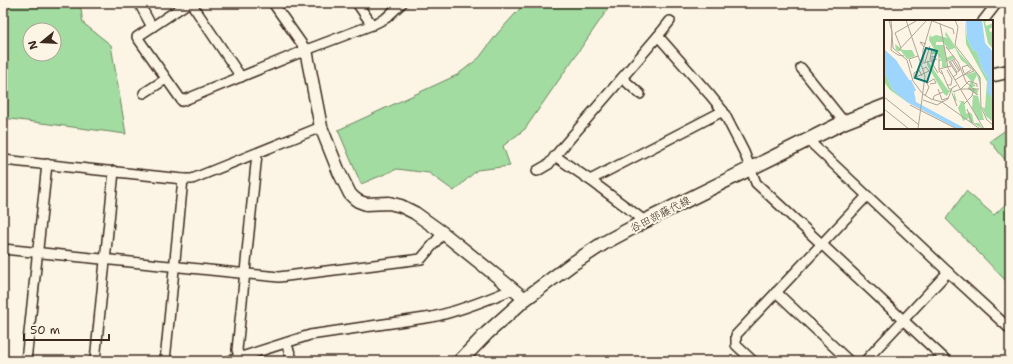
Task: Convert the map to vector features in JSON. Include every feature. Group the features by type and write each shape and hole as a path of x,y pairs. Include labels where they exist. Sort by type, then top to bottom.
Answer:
{"main road":[{"path":"993,75 1010,71"},
{"name":"谷田部藤代線","path":"460,361 487,333 525,299 604,243 844,122 884,106"}],"street":[{"path":"139,3 152,27"},
{"path":"241,77 189,3 138,37 182,101 241,77 306,50 372,25 386,18 402,3"},
{"path":"273,3 306,50 321,127 339,172 350,194 358,201 366,204 389,204 402,206 415,213 443,233 525,299"},
{"path":"357,3 372,25"},
{"path":"984,20 997,3"},
{"path":"537,171 549,164 670,21"},
{"path":"658,36 710,94 723,112 744,152 756,183 947,361"},
{"path":"801,68 844,122"},
{"path":"622,78 640,94"},
{"path":"144,94 166,79"},
{"path":"590,180 723,112"},
{"path":"3,160 192,179 321,127"},
{"path":"808,140 1010,329"},
{"path":"240,359 237,350 257,154"},
{"path":"555,156 645,221"},
{"path":"26,361 47,164"},
{"path":"95,361 114,171"},
{"path":"165,361 183,179"},
{"path":"753,361 736,345 736,335 867,196"},
{"path":"3,249 279,277 421,260 443,233"},
{"path":"865,361 948,272"},
{"path":"229,361 240,359 310,335 432,318 447,314 513,289"},
{"path":"776,292 849,361"},
{"path":"286,343 293,361"}],"green space":[{"path":"3,3 80,3 83,23 111,45 126,134 3,118"},
{"path":"525,3 612,3 525,129 503,146 510,166 477,170 454,191 429,173 397,169 361,184 338,130 457,75 479,58 497,34"},
{"path":"1010,127 1010,166 990,141"},
{"path":"966,191 994,215 1010,200 1010,285 946,219"}]}
